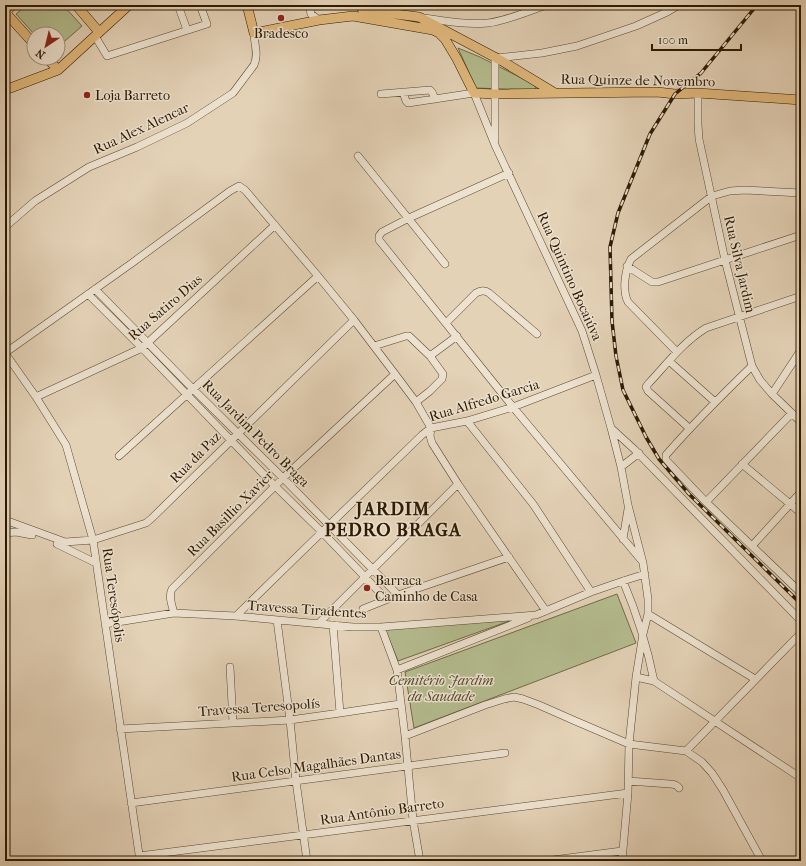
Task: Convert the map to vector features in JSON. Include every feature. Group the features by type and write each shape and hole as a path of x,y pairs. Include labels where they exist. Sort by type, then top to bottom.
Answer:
{"main road":[{"path":"13,5 5,12 26,35"},
{"path":"76,5 97,34"},
{"path":"5,90 58,70 130,5"},
{"path":"247,5 254,33 319,20 353,16 434,28"},
{"path":"353,16 362,7 363,10 419,17 434,28 475,46 555,93"},
{"name":"Rua Quintino Bocaiúva","path":"434,28 442,35 453,52 474,94"},
{"path":"453,52 454,47 458,44 475,46"},
{"path":"54,66 58,70"},
{"name":"Rua Quinze de Novembro","path":"474,94 657,92 675,94 698,93 801,100"}],"street":[{"path":"178,5 187,30"},
{"path":"97,34 107,56 207,24 200,5"},
{"path":"309,5 311,14 319,20"},
{"path":"419,17 469,24 489,23 547,5"},
{"path":"495,145 496,58 542,53 576,46 636,26 679,5"},
{"name":"Rua Alex Alencar","path":"5,227 35,201 89,167 137,147 187,123 233,93 256,61 257,57 254,33"},
{"path":"380,94 430,90 435,99"},
{"path":"403,92 408,103 474,94"},
{"name":"Rua Silva Jardim","path":"698,93 699,139 725,260 752,366 760,380 772,394 801,422"},
{"name":"Rua Quintino Bocaiúva","path":"474,94 495,145 582,332 611,428 621,467 628,505 643,563 648,599 648,614 636,677 629,744 628,792 622,861"},
{"path":"358,156 445,264"},
{"path":"509,173 409,218 382,232 379,236 379,240 513,407 643,563"},
{"path":"5,353 239,186 245,190 275,224 354,320 396,374 416,402 430,428 432,443 458,484 546,611"},
{"path":"677,352 628,302 625,280 627,266 630,259 712,196 730,191 745,190 801,193"},
{"name":"Rua Satiro Dias","path":"36,397 142,348 275,224"},
{"path":"627,266 652,282 658,282 801,235"},
{"path":"119,456 318,276"},
{"name":"Rua Jardim Pedro Braga","path":"95,289 398,595"},
{"path":"446,323 476,293 479,291 485,291 538,334"},
{"name":"Rua Jardim Pedro Braga","path":"88,294 386,599"},
{"path":"689,428 648,391 646,387 648,384 677,352 696,334 706,328 801,296"},
{"name":"Rua da Paz","path":"5,520 64,542 93,540 146,523 354,320"},
{"path":"374,346 409,336 430,356 443,376 430,391 416,402"},
{"path":"430,356 457,336"},
{"path":"772,394 801,350"},
{"name":"Rua Teresópolis","path":"5,353 36,397 66,445 93,540 139,858"},
{"path":"669,361 715,402"},
{"path":"752,366 689,428 665,456 666,460 706,502 800,591"},
{"name":"Rua Basillio Xavier","path":"174,613 170,590 283,478 396,374"},
{"name":"Rua Alfredo Garcia","path":"236,616 430,428 467,421 513,407 596,375"},
{"path":"706,502 792,413"},
{"path":"467,421 534,504 592,592"},
{"path":"611,428 639,453 801,621"},
{"path":"621,467 639,453"},
{"path":"742,464 801,513"},
{"path":"319,623 458,484"},
{"path":"752,546 801,492"},
{"path":"623,539 628,505"},
{"path":"5,534 16,532 30,534 62,545 96,563"},
{"path":"363,609 386,599 508,557"},
{"name":"Travessa Tiradentes","path":"105,624 174,613 236,616 353,627 381,627 536,615 623,580 645,574"},
{"path":"623,580 643,634 654,681"},
{"path":"648,614 755,679"},
{"path":"397,670 536,615"},
{"path":"277,620 307,861"},
{"path":"333,625 340,713"},
{"path":"381,627 397,670 413,820 420,861"},
{"path":"686,751 801,633"},
{"path":"230,667 233,723"},
{"path":"636,677 654,681 801,778"},
{"path":"405,736 486,705 514,697 539,705 629,744 686,751 702,762 712,773 762,861"},
{"name":"Travessa Teresopolís","path":"120,729 290,720 400,704"},
{"name":"Rua Celso Magalhães Dantas","path":"131,803 505,753"},
{"path":"628,782 675,784 678,788"},
{"name":"Rua Antônio Barreto","path":"139,858 628,792"},
{"path":"545,861 622,851"}],"green space":[{"path":"27,5 63,5 82,26 66,40 66,26 27,26 16,14"},
{"path":"458,48 480,57 535,85 536,89 476,88"},
{"name":"Cemitério Jardim da Saudade","path":"617,594 636,643 414,728 405,672"},
{"path":"512,620 398,661 385,629"}],"railway":[{"path":"757,5 701,73 675,94 650,134 618,213 610,247 612,321 616,356 623,390 646,437 659,459 689,494 801,604"}],"place":[{"name":"Bradesco","path":"281,18"},
{"name":"Loja Barreto","path":"87,95"},
{"name":"Barraca Caminho de Casa","path":"367,588"}],"district":[{"name":"JARDIM PEDRO BRAGA","path":"393,519"}]}
